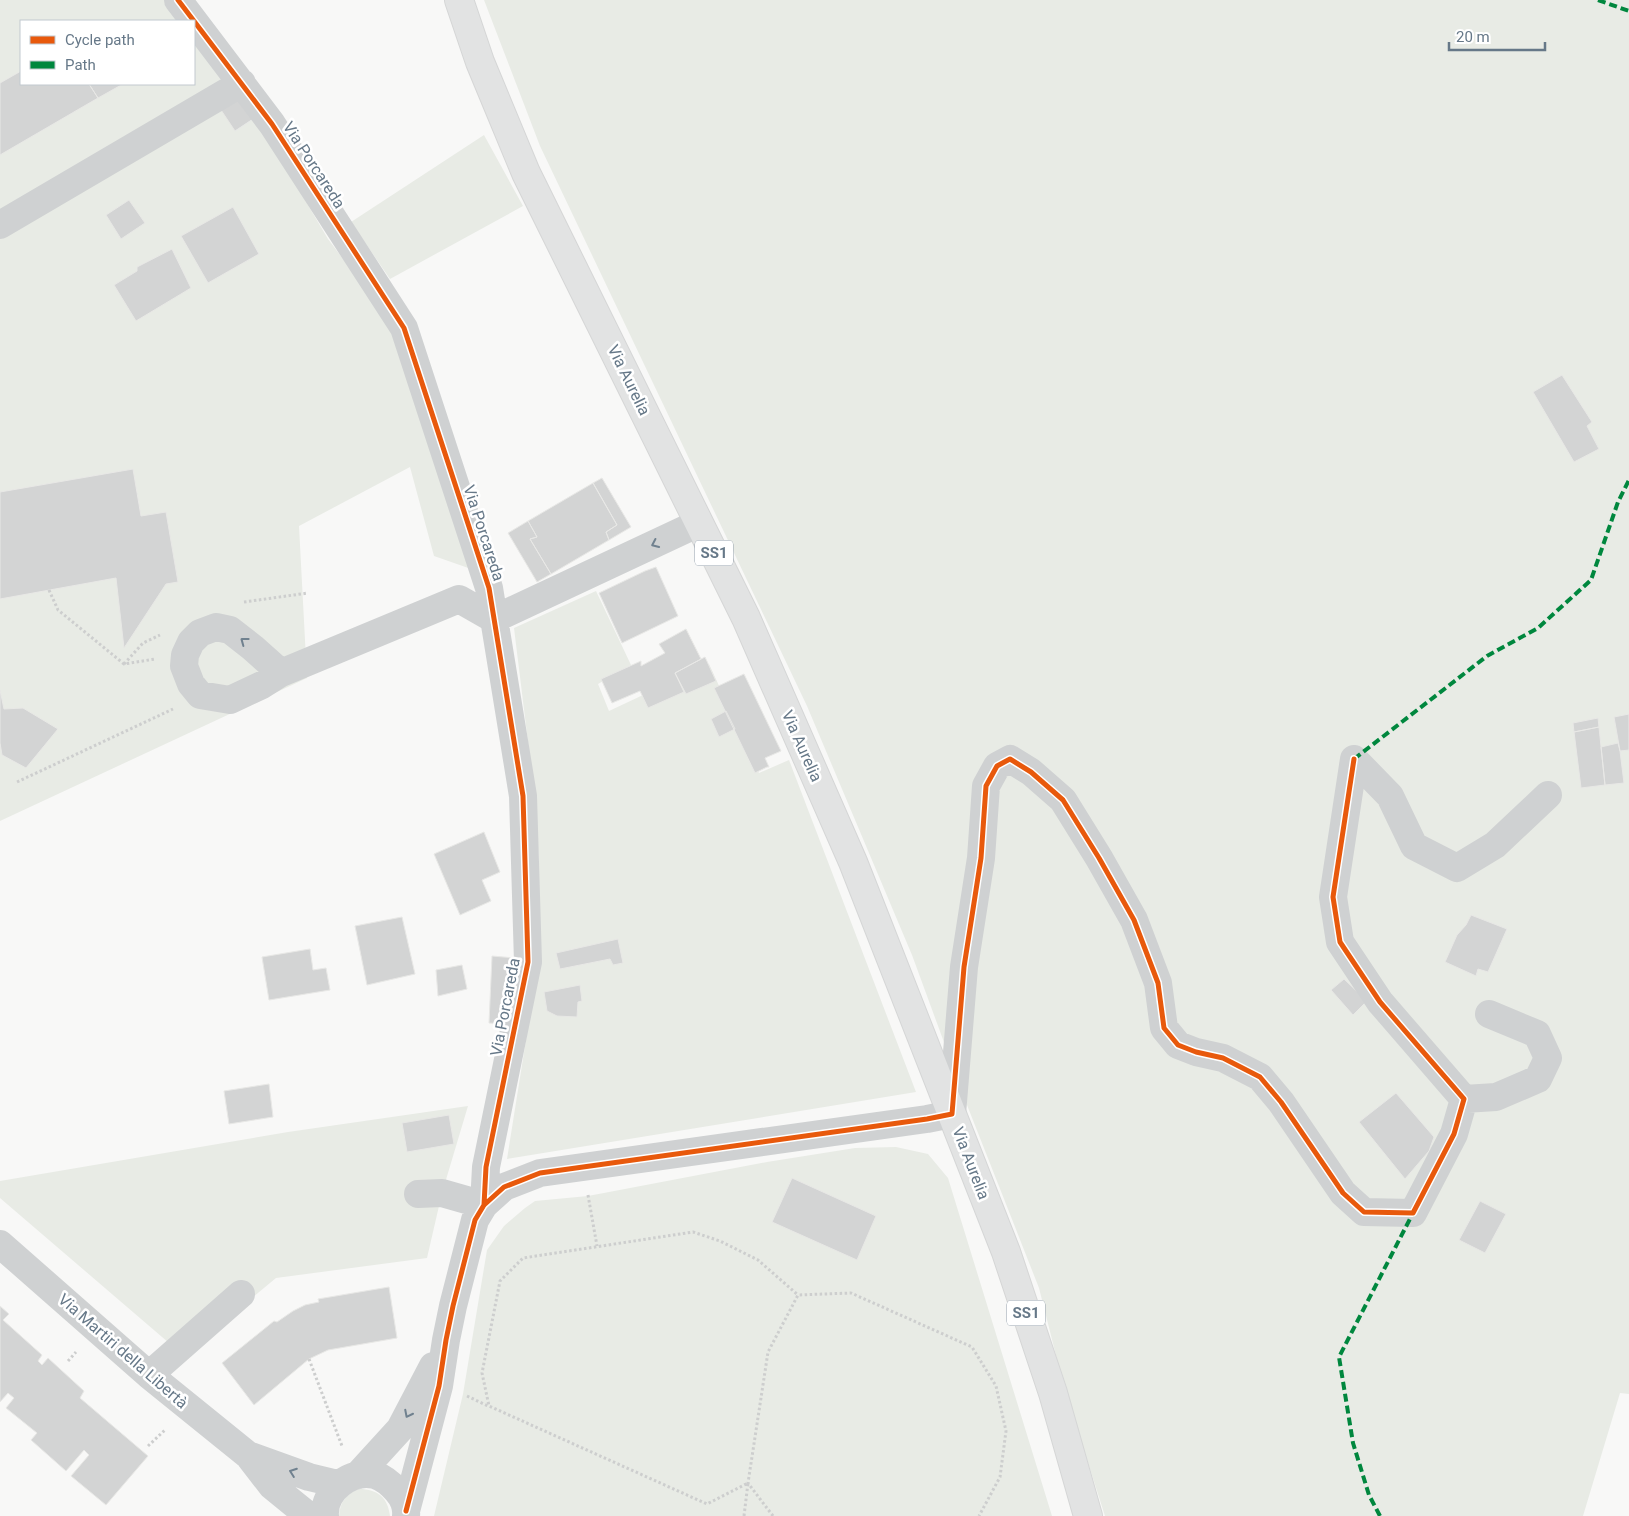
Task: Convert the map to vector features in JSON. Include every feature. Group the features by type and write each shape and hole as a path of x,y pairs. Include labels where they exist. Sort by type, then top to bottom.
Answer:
{"main road":[{"name":"Via Aurelia","path":"459,0 480,62 526,173 746,618 853,862 1006,1252 1053,1393 1088,1516"}],"street":[{"name":"Via Porcareda","path":"178,0 193,20"},
{"name":"Via Porcareda","path":"195,22 272,124 404,328 489,588 523,796 528,962 486,1167 484,1205"},
{"path":"0,226 242,83"},
{"path":"281,673 230,630 216,627 200,633 191,642 185,655 184,666 191,684 200,694 230,700 262,685 281,673 459,599 494,619 699,523"},
{"path":"1464,1100 1380,1002 1340,942 1333,897 1354,759 1390,796 1414,846 1457,868 1495,845 1548,795"},
{"path":"952,1114 964,967 981,858 986,786 997,766 1010,760 1031,772 1062,800 1099,858 1134,920 1158,983 1164,1028 1178,1045 1196,1052 1223,1058 1260,1077 1281,1102 1343,1192 1364,1212 1413,1213 1454,1134 1464,1100"},
{"path":"1464,1100 1496,1097 1538,1079 1548,1058 1537,1034 1489,1014"},
{"name":"Via Porcareda","path":"446,1340 475,1220 484,1205 504,1188 540,1173 952,1114"},
{"path":"418,1194 442,1193 484,1205"},
{"name":"Via Martiri della Libertà","path":"0,1244 149,1375 248,1455"},
{"path":"149,1375 241,1294"},
{"path":"325,1516 329,1497 347,1471 400,1429 446,1340"},
{"path":"406,1514 439,1386 446,1340"},
{"path":"248,1455 308,1478 347,1471 375,1475 390,1482 401,1495 406,1514"},
{"path":"248,1455 272,1486 309,1516"}],"path":[{"path":"49,590 58,610 124,664 185,655"},
{"path":"17,782 200,694"},
{"path":"587,1188 597,1246"},
{"path":"489,1406 482,1373 500,1281 523,1258 693,1232 720,1241 758,1260 798,1295 851,1293 972,1347 996,1386 1006,1431 1000,1477 979,1516"},
{"path":"744,1516 768,1352 798,1295"},
{"path":"309,1359 347,1471"},
{"path":"463,1394 707,1504 748,1483"},
{"path":"148,1446 169,1426"},
{"path":"748,1483 773,1516"}],"shaded area":[{"path":"0,0 165,0 181,20 20,20 20,85 195,85 195,38 241,97 235,131 256,117 328,239 399,333 474,570 434,556 410,467 299,526 307,678 0,821"},
{"path":"484,0 1629,0 1629,1394 1620,1393 1583,1516 1105,1516 1064,1387 1039,1288 967,1105 912,955 807,706 540,146"},
{"path":"484,135 523,206 390,279 351,222"},
{"path":"596,591 631,665 598,684 609,711 709,664 759,773 789,760 916,1092 507,1159 533,996 539,859 529,750 514,628"},
{"path":"468,1106 442,1193 427,1258 276,1278 183,1355 0,1198 0,1181 288,1132"},
{"path":"896,1147 928,1154 948,1178 1052,1516 434,1516 463,1394 487,1250 504,1226 525,1208 535,1201 588,1196 767,1162 855,1148"},
{"path":"359,1489 366,1489 381,1496 387,1504 390,1516 339,1516 344,1499"}],"building":[{"path":"20,72 20,85 90,85 98,98 0,155 0,83"},
{"path":"90,85 121,85 98,98"},
{"path":"241,97 256,117 235,131 221,110"},
{"path":"129,200 145,223 121,239 106,215"},
{"path":"233,207 259,254 208,283 181,236"},
{"path":"172,249 191,288 136,321 114,285 137,271 137,267"},
{"path":"1562,375 1592,422 1587,426 1599,449 1574,462 1533,392"},
{"path":"133,469 141,516 166,512 178,582 166,584 124,648 116,578 0,599 0,492"},
{"path":"602,478 631,527 609,540 606,532 617,525 593,483"},
{"path":"593,483 617,525 606,532 609,540 551,574 530,539 537,537 528,521"},
{"path":"528,521 537,537 530,539 551,574 537,582 508,533"},
{"path":"656,567 678,616 622,643 599,593"},
{"path":"686,629 701,659 675,673 684,692 648,708 640,691 612,703 601,679 641,661 641,666 665,653 659,644"},
{"path":"705,657 716,681 686,694 675,673"},
{"path":"744,674 781,751 765,758 769,767 755,773 714,688"},
{"path":"0,690 4,709 23,708 58,729 26,768 2,755 0,743"},
{"path":"726,711 735,729 719,737 711,719"},
{"path":"1629,714 1629,750 1620,751 1614,717"},
{"path":"1598,718 1599,727 1574,732 1573,723"},
{"path":"1599,727 1605,785 1581,788 1574,732"},
{"path":"1618,743 1624,783 1605,785 1601,747"},
{"path":"484,832 500,872 482,880 491,901 460,915 434,854"},
{"path":"1471,915 1507,929 1488,972 1478,969 1476,976 1445,962 1457,935 1466,925"},
{"path":"402,917 415,974 367,985 355,926"},
{"path":"618,939 623,963 613,965 610,959 560,969 556,953"},
{"path":"310,949 313,970 326,968 330,990 269,1000 262,957"},
{"path":"492,956 515,958 506,1024 489,1023"},
{"path":"462,965 467,989 438,996 436,970"},
{"path":"1344,979 1367,1001 1353,1015 1331,990"},
{"path":"580,985 582,1001 578,1002 577,1017 557,1016 547,1011 544,992"},
{"path":"269,1084 273,1117 229,1124 224,1091"},
{"path":"1396,1093 1434,1137 1429,1151 1405,1179 1359,1122"},
{"path":"449,1115 454,1144 407,1152 402,1123"},
{"path":"792,1178 876,1216 857,1260 772,1222"},
{"path":"1480,1201 1506,1214 1485,1253 1459,1240"},
{"path":"389,1287 397,1338 328,1350 309,1359 254,1405 222,1363 274,1321 277,1322 305,1305 319,1302 318,1299"},
{"path":"0,1306 9,1314 3,1320 42,1355 38,1361 42,1365 48,1358 84,1391 80,1398 148,1456 106,1505 71,1476 89,1455 84,1450 66,1471 31,1440 37,1433 6,1408 14,1398 8,1393 0,1402"}],"marked path":[{"path":"1598,0 1629,11"},
{"path":"1354,759 1487,656 1538,628 1591,580 1618,502 1629,480"},
{"path":"1380,1516 1369,1495 1353,1443 1339,1357 1413,1213"}],"cycle path":[{"path":"178,0 193,20"},
{"path":"195,22 272,124 404,328 489,588 523,796 528,962 486,1167 484,1205"},
{"path":"406,1511 439,1386 453,1306 475,1220 484,1205 504,1187 540,1173 952,1114 964,967 981,858 986,786 997,766 1010,759 1031,772 1063,800 1099,858 1134,920 1158,983 1164,1028 1178,1045 1196,1052 1223,1058 1260,1077 1281,1102 1343,1193 1364,1212 1413,1213 1454,1134 1464,1099 1380,1002 1340,942 1333,897 1354,759"}]}
